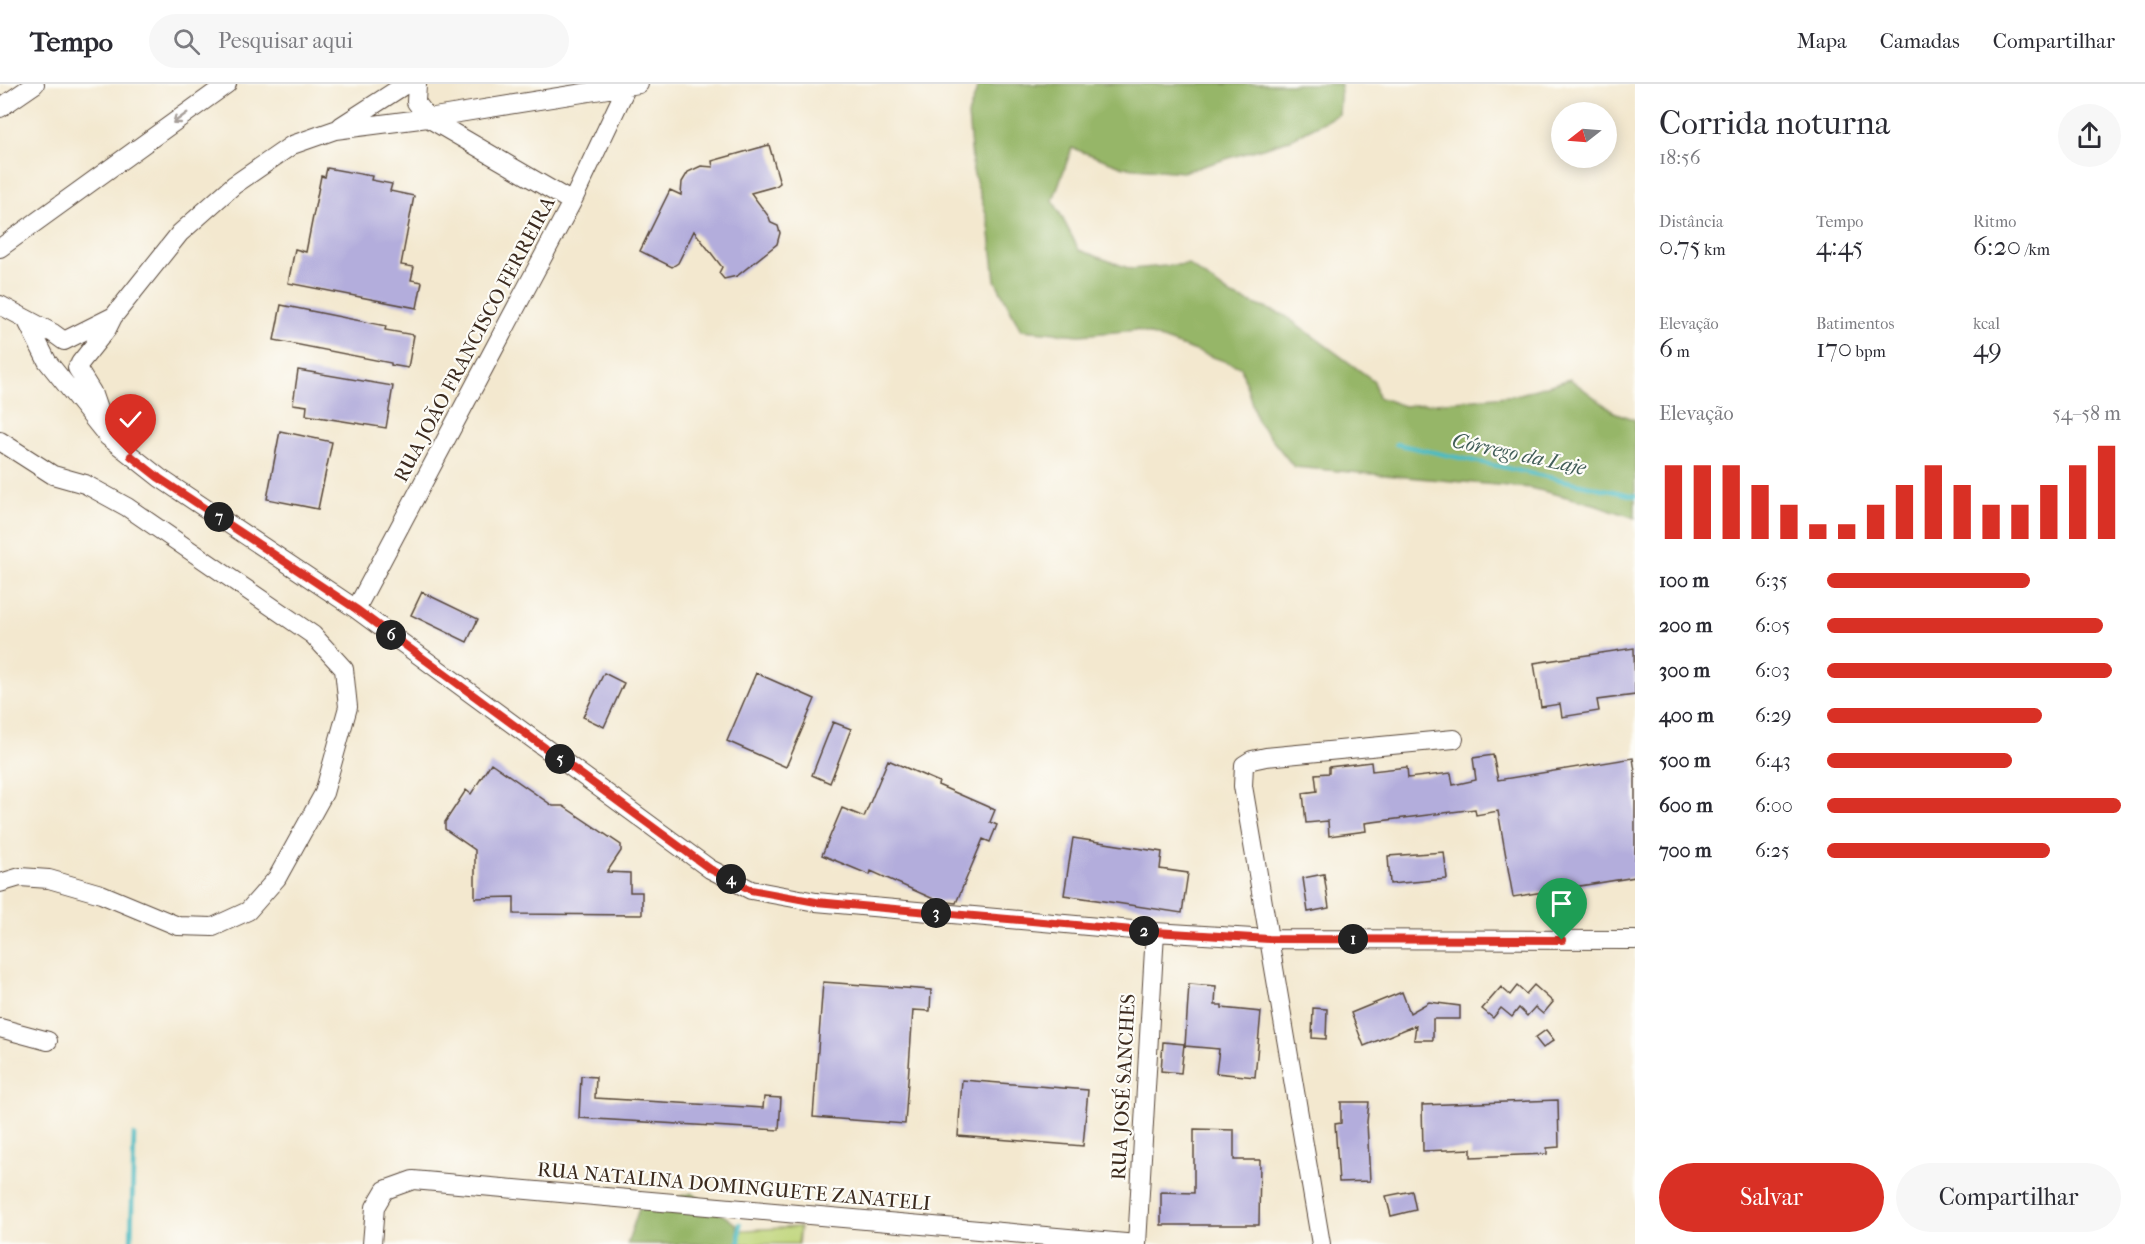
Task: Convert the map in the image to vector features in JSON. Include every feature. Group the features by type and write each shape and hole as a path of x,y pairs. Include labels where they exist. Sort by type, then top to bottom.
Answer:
{"street":[{"path":"0,108 35,84"},
{"path":"0,248 227,84"},
{"path":"335,130 406,84"},
{"path":"417,84 416,102 428,118 572,202"},
{"path":"113,317 54,345 49,354 53,368 57,372 68,374 79,366 107,329 113,317 180,233 234,185 292,145 335,130 428,118 631,85"},
{"name":"RUA JOÃO FRANCISCO FERREIRA","path":"356,609 572,202 631,85"},
{"path":"0,305 78,348 81,353 79,366 92,392 108,437"},
{"path":"27,321 47,361 108,437 159,478 356,609 710,869 751,890 816,902 1155,932 1269,939 1635,940"},
{"path":"0,441 53,475 86,484 127,507 313,634 344,669 348,707 324,793 277,878 248,911 213,927 178,926 101,894 49,879 20,877 0,883"},
{"path":"1321,1244 1243,786 1244,765 1266,757 1454,739"},
{"name":"RUA JOSÉ SANCHES","path":"1137,1244 1155,932"},
{"path":"0,1028 48,1041"},
{"name":"RUA NATALINA DOMINGUETE ZANATELI","path":"372,1244 375,1207 386,1190 413,1180 1137,1244"}],"green space":[{"path":"979,84 1341,84 1339,114 1289,140 1183,172 1124,167 1072,148 1053,200 1079,250 1131,269 1188,264 1232,296 1284,315 1374,381 1378,397 1404,406 1517,395 1570,379 1614,412 1635,420 1635,518 1594,504 1531,488 1294,467 1257,421 1241,367 1137,330 1080,335 1021,330 995,280 989,224 973,171 968,115"},
{"path":"692,1193 737,1225 739,1244 627,1244 639,1209"},
{"path":"800,1227 798,1244 676,1244 676,1234"}],"building":[{"path":"769,145 780,183 751,193 771,223 778,226 780,233 777,244 737,276 724,279 719,273 722,267 694,231 678,263 672,267 640,251 670,190 681,195 682,182 688,172 701,166 713,167 712,161"},
{"path":"327,168 372,176 371,180 392,184 390,191 414,196 401,265 414,267 411,280 422,282 417,308 288,283 295,249 306,252 321,176 325,177"},
{"path":"281,305 386,326 385,330 414,335 408,368 274,340"},
{"path":"298,370 393,386 386,428 306,415 307,406 293,404"},
{"path":"280,431 332,442 318,509 267,499"},
{"path":"422,592 478,619 467,642 411,615"},
{"path":"1634,648 1635,695 1597,700 1599,711 1562,717 1560,704 1541,707 1534,663"},
{"path":"604,673 624,683 604,727 583,717"},
{"path":"756,673 815,699 786,767 727,741"},
{"path":"833,722 851,729 830,783 812,775"},
{"path":"1493,755 1498,780 1633,758 1635,877 1513,897 1498,811 1476,815 1475,809 1365,823 1366,831 1329,836 1328,821 1306,823 1303,793 1317,791 1315,774 1329,773 1329,767 1371,762 1372,771 1407,767 1408,778 1451,773 1453,785 1476,780 1473,758"},
{"path":"888,760 995,810 990,822 997,825 990,842 983,839 956,903 938,901 871,871 870,875 822,855 842,808 864,817"},
{"path":"491,763 553,806 563,806 621,845 621,851 607,872 630,873 630,892 642,892 642,915 514,914 514,897 475,898 475,850 445,829 445,822 466,790 471,794"},
{"path":"1073,838 1162,852 1160,869 1188,873 1182,913 1064,895"},
{"path":"1444,852 1447,879 1390,884 1388,856"},
{"path":"1324,874 1329,908 1308,912 1303,878"},
{"path":"823,982 931,990 930,1011 913,1010 905,1124 813,1117"},
{"path":"1189,984 1216,986 1215,1005 1222,1005 1222,1008 1261,1012 1255,1077 1216,1073 1219,1049 1185,1046"},
{"path":"1534,985 1553,1002 1543,1014 1535,1007 1527,1016 1519,1008 1512,1017 1501,1008 1493,1018 1482,1009 1501,987 1510,995 1517,986 1526,994"},
{"path":"1402,992 1410,1013 1429,1002 1460,1006 1460,1019 1433,1019 1433,1040 1414,1040 1416,1025 1364,1046 1351,1013"},
{"path":"1313,1008 1327,1009 1326,1039 1312,1038"},
{"path":"1546,1030 1554,1040 1543,1048 1535,1038"},
{"path":"1163,1042 1184,1044 1181,1073 1161,1071"},
{"path":"581,1076 596,1077 595,1098 763,1108 764,1097 781,1098 779,1130 579,1118"},
{"path":"962,1080 1088,1090 1083,1146 958,1136"},
{"path":"1558,1100 1559,1147 1547,1148 1547,1154 1471,1157 1471,1149 1423,1151 1422,1105"},
{"path":"1341,1102 1369,1102 1367,1122 1370,1181 1339,1182 1335,1124 1341,1123"},
{"path":"1194,1129 1234,1130 1234,1160 1260,1160 1259,1225 1161,1225 1161,1192 1194,1193"},
{"path":"1412,1191 1416,1210 1391,1216 1386,1196"}],"waterway":[{"name":"Córrego da Laje","path":"1396,444 1635,496"},
{"path":"131,1244 134,1135"},
{"path":"739,1244 740,1224"}],"route":[{"path":"131,456 159,478 356,609 710,869 751,890 816,902 1155,932 1269,939 1562,940"}]}
